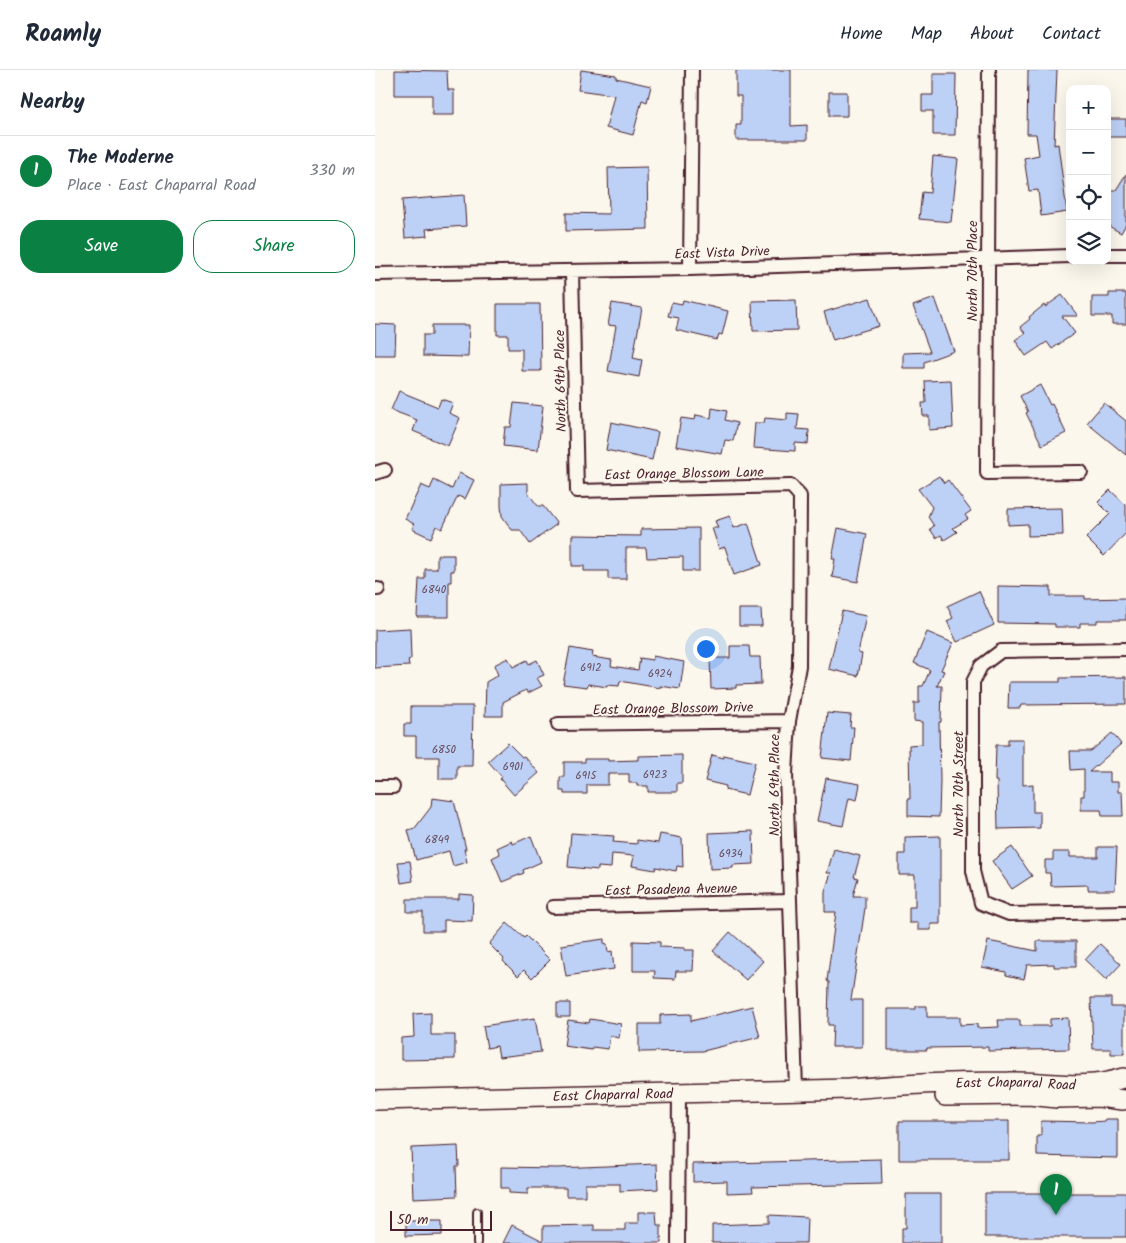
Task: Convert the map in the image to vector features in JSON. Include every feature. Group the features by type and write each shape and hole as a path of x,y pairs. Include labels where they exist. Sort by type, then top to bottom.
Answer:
{"main road":[{"name":"East Chaparral Road","path":"375,1100 849,1089 898,1085 1011,1082 1072,1085 1111,1083 1124,1076"},
{"path":"1124,1076 1120,1085 1120,1093 1124,1102"},
{"name":"East Chaparral Road","path":"849,1089 893,1097 1022,1095 1057,1098 1098,1097 1124,1102"}],"street":[{"path":"690,269 692,70"},
{"name":"North 70th Place","path":"989,70 987,473 1081,472"},
{"path":"1111,255 1126,254"},
{"name":"East Vista Drive","path":"375,274 690,269 1066,256"},
{"name":"North 69th Place","path":"571,271 577,491"},
{"name":"North 69th Place","path":"791,486 800,496 799,666 789,721 786,774 796,1090"},
{"name":"East Orange Blossom Lane","path":"577,491 791,486"},
{"name":"North 70th Street","path":"1126,649 1001,651 981,666 973,682 973,870 981,903 1009,914 1126,912"},
{"name":"East Orange Blossom Drive","path":"558,724 789,721"},
{"path":"375,787 393,787"},
{"name":"East Pasadena Avenue","path":"553,907 790,901"},
{"path":"678,1243 679,1092"}],"lane":[{"path":"477,1212 477,1243"}],"building":[{"path":"395,70 447,71 448,90 454,90 454,115 432,115 432,95 395,95"},
{"path":"581,70 616,75 616,78 651,86 647,102 642,100 633,135 606,128 614,95 578,90"},
{"path":"736,70 791,70 791,126 807,125 807,140 736,140 736,125 741,125 741,96 736,96"},
{"path":"1028,70 1057,70 1054,145 1058,144 1066,212 1041,216 1038,190 1029,191 1024,158 1039,155 1036,134 1027,134"},
{"path":"933,74 956,74 955,135 933,135 933,111 922,111 922,95 933,95"},
{"path":"829,92 847,92 847,116 829,116"},
{"path":"1111,119 1126,119 1126,137 1111,137"},
{"path":"933,156 958,159 951,222 919,219 922,192 930,193"},
{"path":"647,167 648,229 566,231 566,213 609,214 608,168"},
{"path":"1126,174 1126,224 1121,233 1111,227 1111,190 1116,190"},
{"path":"464,195 466,226 426,229 427,236 405,238 402,200"},
{"path":"1109,293 1126,293 1126,324 1112,324 1112,316 1092,316 1092,297 1109,297"},
{"path":"1062,295 1078,316 1062,316 1075,333 1052,349 1047,342 1026,356 1015,340 1025,333 1020,327 1044,305 1045,307"},
{"path":"870,298 879,326 833,340 824,312"},
{"path":"935,298 954,351 924,362 924,368 903,368 903,353 930,352 913,306"},
{"path":"683,300 728,311 722,335 719,334 717,340 676,330 679,318 668,316 672,302 682,304"},
{"path":"796,300 797,330 753,331 752,301"},
{"path":"612,303 642,308 633,358 642,360 639,377 608,371 616,326 608,325"},
{"path":"497,304 540,304 541,371 522,371 522,349 508,349 508,335 497,335"},
{"path":"375,324 396,325 395,355 375,355"},
{"path":"432,325 469,325 468,357 423,356 423,335 432,335"},
{"path":"951,380 953,428 929,430 929,416 923,416 922,403 926,403 925,381"},
{"path":"1040,385 1050,405 1052,404 1066,433 1042,445 1020,396"},
{"path":"399,391 438,407 441,399 453,403 449,413 460,418 448,446 413,431 417,420 391,410"},
{"path":"514,403 543,406 538,450 503,446 505,427 511,427"},
{"path":"1104,403 1126,421 1126,455 1087,423"},
{"path":"712,408 727,411 725,420 737,423 733,441 725,440 722,454 676,446 681,418 695,420 696,415 711,418"},
{"path":"787,413 799,414 797,429 809,430 808,444 795,443 795,451 753,448 755,423 764,423 765,418 787,420"},
{"path":"611,422 658,432 652,460 606,450"},
{"path":"459,473 474,480 465,499 458,496 442,529 436,526 431,538 412,529 414,524 405,519 421,485 430,489 434,480 452,489"},
{"path":"939,476 944,483 948,480 971,511 965,515 968,519 953,528 957,532 944,540 941,535 936,538 930,529 934,526 928,517 932,507 918,489"},
{"path":"528,483 528,493 538,506 543,506 557,524 530,544 520,530 512,530 502,516 501,506 501,484"},
{"path":"1110,490 1126,505 1126,533 1104,556 1086,538 1110,514 1098,502"},
{"path":"1062,508 1063,535 1028,536 1028,524 1008,525 1008,509"},
{"path":"730,516 734,528 748,523 762,565 734,575 725,547 719,549 712,528 718,528 715,521"},
{"path":"699,528 699,571 683,571 683,557 647,558 646,548 626,548 626,579 608,579 608,571 584,571 584,566 572,566 572,535 641,536 641,529"},
{"path":"838,528 867,534 858,582 832,577 835,559 832,559"},
{"path":"437,555 454,555 454,571 451,571 451,582 449,582 449,617 417,617 419,579 425,579 425,569 437,569"},
{"path":"998,586 1051,587 1051,596 1085,596 1085,599 1126,598 1126,620 1097,620 1097,623 1080,623 1080,627 1055,627 1055,624 998,623"},
{"path":"979,591 994,625 957,642 947,621 953,618 947,606"},
{"path":"739,609 761,609 762,626 739,626"},
{"path":"842,611 866,616 858,653 862,654 858,676 829,669"},
{"path":"410,628 411,659 408,660 409,666 375,668 375,630"},
{"path":"927,632 953,643 941,670 944,671 937,686 942,686 941,722 939,722 939,817 908,816 908,799 910,799 909,745 922,744 922,722 914,721 914,703 919,703 919,686 923,686 930,670 914,663"},
{"path":"730,646 749,646 750,657 760,657 761,684 711,689 710,658 730,658"},
{"path":"570,648 593,652 592,657 612,660 611,666 638,670 640,658 652,660 653,656 684,662 680,689 660,686 660,688 620,681 619,686 607,685 607,687 588,684 587,687 563,684"},
{"path":"508,658 513,667 527,660 529,664 537,660 544,675 537,678 542,686 528,693 526,690 503,702 503,716 485,716 486,682 498,675 494,665"},
{"path":"1126,677 1126,704 1021,705 1020,708 1008,708 1009,682 1060,682 1060,678"},
{"path":"411,706 473,706 472,766 457,766 457,779 439,779 439,757 416,757 416,736 404,736 404,724 411,724"},
{"path":"827,713 851,715 850,727 854,727 851,761 822,758"},
{"path":"1112,733 1121,744 1089,772 1110,772 1110,782 1118,782 1118,792 1122,792 1123,816 1102,816 1101,810 1081,810 1081,796 1084,796 1084,769 1071,770 1070,751 1091,751"},
{"path":"1008,739 1023,739 1023,785 1033,784 1033,812 1040,812 1040,828 998,829 997,781 995,781 996,745 1008,745"},
{"path":"508,743 522,757 524,756 539,773 514,795 488,761"},
{"path":"682,755 682,783 677,783 677,792 648,792 648,786 637,786 637,783 629,783 629,774 608,774 608,785 587,785 587,794 564,794 564,791 560,791 560,777 564,777 564,762 585,762 585,759 608,759 608,761 638,760 638,756"},
{"path":"712,755 724,758 724,755 755,762 747,795 725,790 726,786 705,781"},
{"path":"826,778 860,784 857,800 849,798 843,826 817,821"},
{"path":"432,798 454,801 466,849 464,849 467,862 453,866 449,851 416,860 408,830 415,828 431,807"},
{"path":"753,831 754,864 733,865 733,868 710,869 709,833"},
{"path":"571,833 614,836 613,842 637,844 637,840 658,843 660,834 682,838 683,867 677,866 676,871 656,867 655,870 632,866 634,856 612,854 611,868 598,867 598,870 568,867"},
{"path":"531,836 541,862 523,870 524,873 502,882 492,858 500,854 497,848 512,841 513,844"},
{"path":"940,836 940,924 931,924 931,930 918,930 918,923 909,923 909,907 915,907 915,875 899,875 899,854 905,854 905,837"},
{"path":"1012,847 1032,876 1012,889 992,861"},
{"path":"1098,847 1117,847 1115,890 1088,890 1088,885 1051,886 1050,873 1045,873 1045,860 1053,860 1053,852 1070,852 1070,857 1098,857"},
{"path":"834,849 860,856 854,877 858,878 853,896 865,896 865,908 851,1000 862,1000 862,1047 832,1047 833,1025 828,1025 829,982 827,981 836,912 825,912 825,891 831,873 827,873"},
{"path":"410,861 413,881 401,883 398,862"},
{"path":"459,894 473,895 472,921 444,920 444,931 423,931 423,912 407,912 407,899 459,899"},
{"path":"507,923 524,938 526,936 550,960 532,978 524,970 518,976 489,944"},
{"path":"730,932 763,961 746,980 713,951"},
{"path":"604,939 608,952 612,951 614,969 566,976 561,945"},
{"path":"633,941 660,942 660,947 694,950 693,971 676,971 675,979 654,978 655,971 633,971"},
{"path":"988,941 1037,951 1037,941 1076,941 1076,967 1054,967 1054,964 1027,965 1024,979 1006,975 1006,972 982,967"},
{"path":"1100,944 1121,964 1106,980 1085,960"},
{"path":"1091,998 1111,998 1111,1007 1124,1007 1124,1054 1111,1054 1111,1049 1093,1049"},
{"path":"557,1003 570,1003 570,1017 557,1017"},
{"path":"752,1006 760,1037 703,1051 639,1052 639,1024 660,1024 660,1015 691,1014 691,1021"},
{"path":"916,1006 927,1006 927,1017 960,1017 960,1025 977,1024 977,1028 999,1027 998,1020 1020,1020 1020,1026 1050,1026 1050,1019 1068,1018 1069,1049 988,1051 988,1047 888,1050 888,1009 916,1009"},
{"path":"431,1013 431,1035 455,1035 455,1059 401,1060 401,1038 414,1037 413,1014"},
{"path":"535,1018 541,1052 499,1057 497,1046 487,1048 483,1026"},
{"path":"590,1019 621,1024 619,1038 610,1036 608,1049 592,1047 592,1050 564,1046 568,1020 589,1023"},
{"path":"1106,1119 1118,1119 1118,1158 1037,1156 1037,1136 1041,1136 1041,1121 1092,1122 1105,1121"},
{"path":"899,1121 1009,1121 1009,1160 899,1160"},
{"path":"458,1146 459,1166 456,1166 457,1196 413,1198 411,1148"},
{"path":"881,1159 882,1184 752,1187 753,1192 727,1193 727,1181 693,1182 693,1164"},
{"path":"657,1164 658,1189 620,1191 620,1184 585,1184 585,1196 566,1196 566,1188 528,1188 528,1194 509,1193 509,1188 501,1188 501,1167 557,1168"},
{"path":"985,1193 1126,1193 1126,1237 985,1237"},
{"path":"906,1194 941,1194 941,1243 902,1243 902,1228 906,1228"},
{"path":"638,1212 656,1212 657,1225 661,1225 661,1243 503,1243 512,1225 543,1241 543,1226 594,1225 594,1230 625,1230 625,1223 638,1223"},
{"path":"769,1215 807,1217 806,1243 712,1243 712,1225 769,1223"},
{"path":"406,1221 442,1221 442,1235 406,1236"}],"place":[{"name":"The Moderne","path":"1056,1215"}]}
